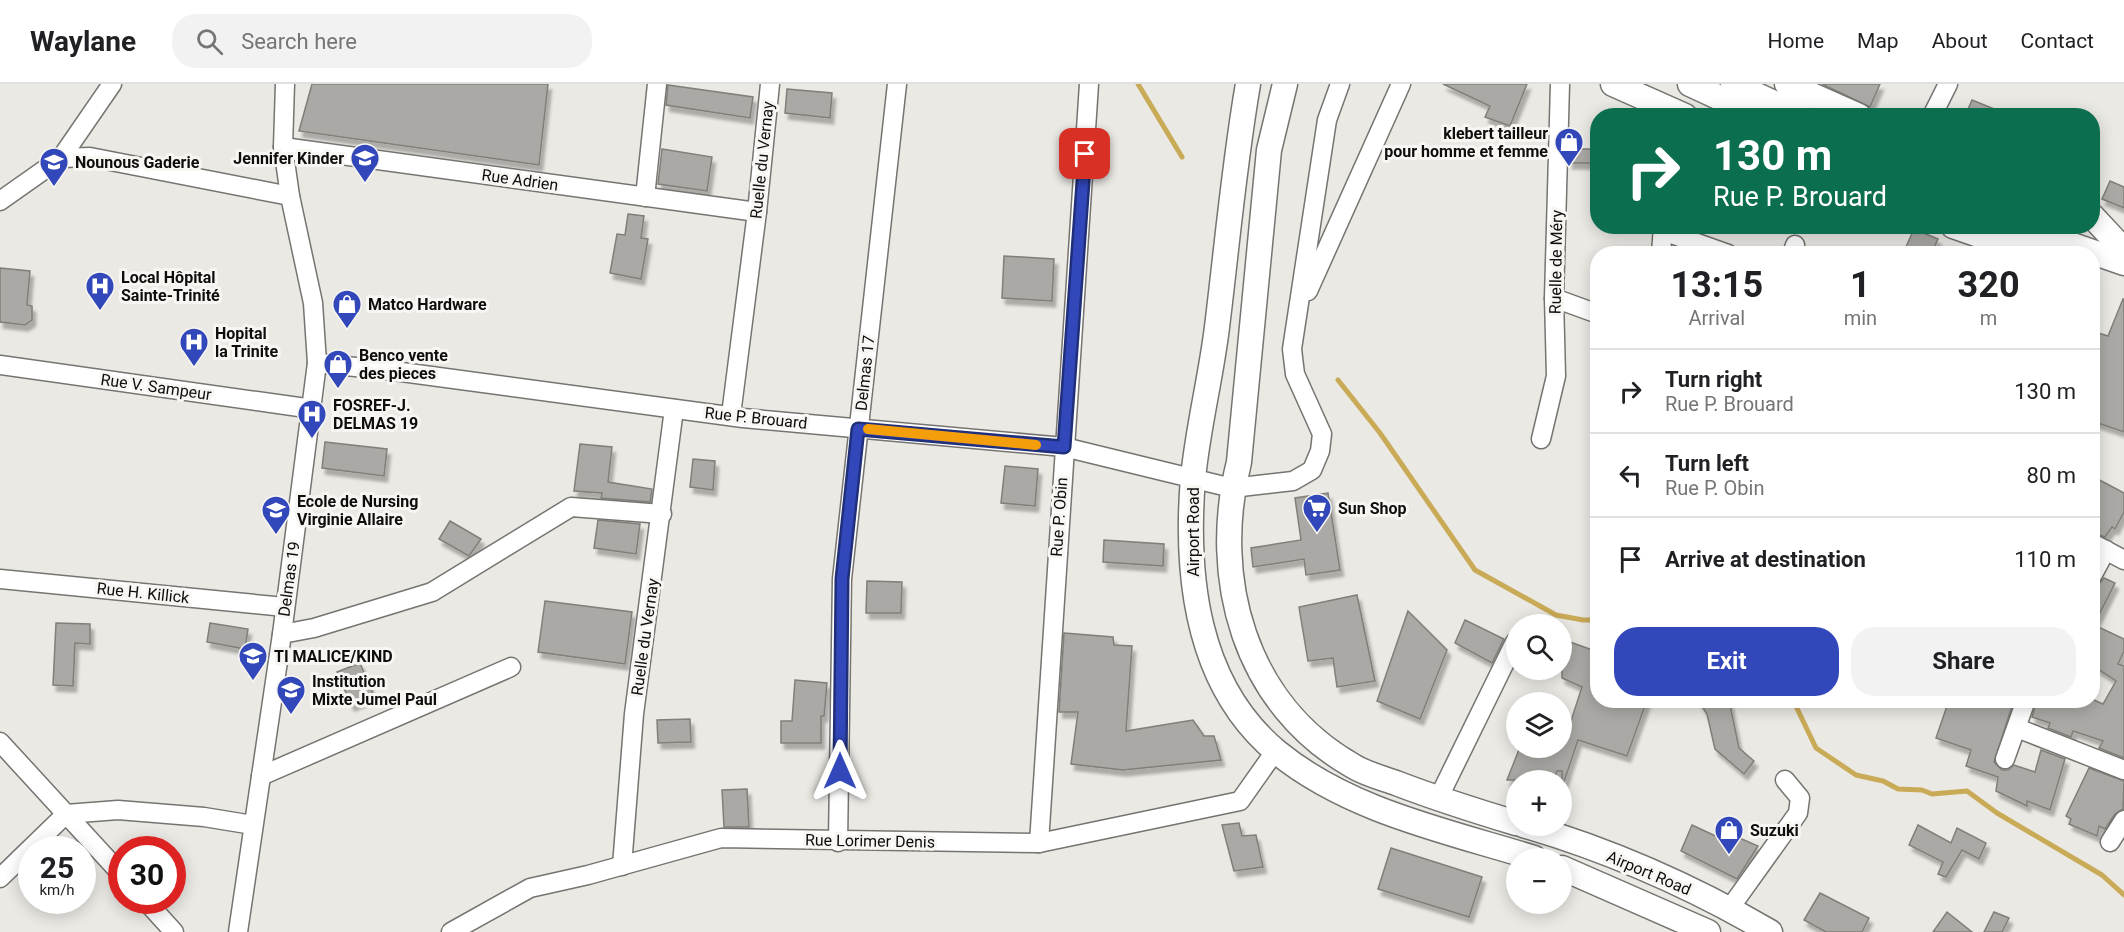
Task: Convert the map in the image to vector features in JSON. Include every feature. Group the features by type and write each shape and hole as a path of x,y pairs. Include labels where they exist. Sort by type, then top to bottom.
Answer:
{"main road":[{"name":"Airport Road","path":"1248,84 1233,174 1214,349 1193,477 1192,580 1203,636 1221,684 1242,715 1276,750 1302,770 1367,805 1506,849"},
{"path":"1285,84 1269,150 1239,462 1232,488 1228,546 1234,606 1261,673 1295,720 1325,748 1355,767 1438,799 1506,820"},
{"path":"1614,84 1666,108"},
{"path":"1690,84 1726,90 1779,108"},
{"path":"1787,84 1841,108"},
{"path":"1726,90 1749,108"},
{"path":"2100,229 2116,256"},
{"path":"1975,234 2008,246"},
{"path":"2044,234 2083,246"},
{"path":"2078,234 2099,246"},
{"path":"2100,247 2116,256"},
{"path":"2100,251 2116,256"},
{"name":"Airport Road","path":"1560,836 1661,876 1730,908 1770,932"},
{"name":"Airport Road","path":"1572,872 1708,932"}],"street":[{"path":"0,201 61,158 112,84"},
{"name":"Delmas 19","path":"238,932 282,634 313,409 317,363 313,303 290,196 283,147 285,84"},
{"path":"645,197 657,84"},
{"name":"Ruelle du Vernay","path":"731,415 757,212 770,84"},
{"name":"Delmas 17","path":"838,842 842,579 897,84"},
{"name":"Rue P. Obin","path":"1039,843 1089,84"},
{"path":"1232,488 1293,481 1312,470 1320,451 1322,434 1295,374 1292,349 1327,120 1340,84"},
{"path":"1299,312 1401,84"},
{"name":"Ruelle de Méry","path":"1540,439 1556,376 1554,298 1560,84"},
{"path":"1936,108 1948,84"},
{"name":"Rue Adrien","path":"283,147 757,212"},
{"path":"61,158 90,157 290,196"},
{"path":"1676,234 1707,246"},
{"path":"1554,298 1590,311"},
{"name":"Rue P. Brouard","path":"317,363 394,371 674,409 858,429 1064,447 1232,488"},
{"name":"Rue V. Sampeur","path":"0,365 313,409"},
{"name":"Ruelle du Vernay","path":"622,866 634,714 674,409"},
{"path":"282,634 314,628 432,592 571,507 662,514"},
{"path":"2100,547 2124,560"},
{"name":"Rue H. Killick","path":"0,579 285,607"},
{"path":"1438,799 1506,660"},
{"path":"261,776 511,667"},
{"path":"2005,759 2023,708"},
{"path":"2017,728 2124,770"},
{"path":"0,742 108,859"},
{"name":"Rue Lorimer Denis","path":"451,932 530,888 622,866 721,838 838,842 1039,843 1240,801 1276,750"},
{"path":"1730,908 1798,813 1800,798 1785,780"},
{"path":"0,878 66,814 118,810 204,817 253,825"},
{"path":"2110,842 2124,820"},
{"path":"158,914 174,932"}],"building":[{"path":"312,84 548,84 539,165 299,131"},
{"path":"1443,84 1527,84 1510,126 1485,117 1490,106"},
{"path":"1822,84 1880,84 1870,107"},
{"path":"668,85 753,97 750,118 666,105"},
{"path":"787,89 832,93 830,118 785,113"},
{"path":"1972,100 1992,108 1968,108"},
{"path":"662,149 712,157 707,191 658,184"},
{"path":"1569,149 1590,149 1590,163 1569,163"},
{"path":"2110,181 2124,187 2124,208 2102,199"},
{"path":"628,214 644,216 641,238 648,239 641,279 610,273 617,234 625,235"},
{"path":"1912,234 1926,234 1938,239 1935,246 1906,246"},
{"path":"1004,256 1054,259 1052,301 1002,298"},
{"path":"0,268 30,271 27,305 32,306 32,320 25,325 0,322"},
{"path":"2124,299 2124,432 2100,424 2100,334 2108,336"},
{"path":"325,442 387,449 384,476 322,468"},
{"path":"580,444 612,447 608,482 652,489 650,502 601,498 602,493 574,491"},
{"path":"693,459 715,461 713,490 690,487"},
{"path":"1005,466 1038,469 1035,506 1001,503"},
{"path":"2100,480 2124,493 2124,512 2115,529 2112,527 2105,537 2100,535"},
{"name":"Sun Shop","path":"1328,493 1340,570 1306,575 1304,559 1253,567 1251,548 1301,540 1295,498"},
{"path":"598,520 640,524 636,554 594,548"},
{"path":"450,521 481,539 469,556 439,539"},
{"path":"1104,540 1164,544 1163,566 1103,562"},
{"path":"2104,578 2115,583 2100,613 2100,583"},
{"path":"867,581 902,582 901,613 866,613"},
{"path":"1357,595 1375,681 1337,687 1333,658 1308,661 1299,607"},
{"path":"545,601 632,612 625,664 538,652"},
{"path":"1408,611 1447,650 1420,719 1377,701"},
{"path":"1465,620 1504,639 1492,663 1455,643"},
{"path":"56,623 90,624 90,644 75,643 73,686 53,685"},
{"path":"210,623 248,629 245,649 207,642"},
{"path":"2100,628 2124,639 2124,651 2118,664 2124,666 2124,758 2099,748 2103,741 2073,731 2071,737 2048,728 2050,723 2032,717 2035,708 2100,708 2100,703 2103,704 2116,681 2100,670"},
{"path":"1064,633 1113,637 1114,645 1132,646 1126,731 1193,720 1204,736 1214,736 1221,760 1123,770 1071,764 1078,712 1059,712"},
{"path":"1572,643 1590,649 1590,708 1644,708 1627,756 1578,740 1572,758 1572,718 1582,687 1566,680 1572,680"},
{"path":"360,663 374,696 351,705 337,672"},
{"path":"795,680 827,683 824,716 821,716 821,743 781,743 781,721 792,721"},
{"path":"1703,708 1731,708 1739,748 1754,761 1744,774 1715,749 1707,714"},
{"path":"1946,708 2011,708 1994,762 2002,770 2008,770 2014,765 2035,772 2041,750 2065,759 2050,810 2027,801 2027,806 1996,791 1998,777 1966,766 1971,750 1936,738"},
{"path":"690,719 691,742 658,743 657,720"},
{"path":"1516,758 1572,758 1568,770 1511,770"},
{"path":"2089,768 2124,781 2123,809 2115,814 2105,829 2099,826 2097,836 2069,824 2071,819 2066,816"},
{"path":"747,789 749,827 724,827 722,790"},
{"path":"1239,823 1242,836 1256,835 1263,867 1234,871 1222,825"},
{"path":"1692,825 1722,839 1728,833 1758,846 1737,879 1681,851"},
{"path":"1918,825 1951,843 1957,828 1986,843 1979,859 1962,850 1946,877 1938,874 1943,862 1909,845"},
{"path":"1391,848 1482,877 1469,917 1378,889"},
{"path":"1820,893 1869,918 1862,932 1826,932 1804,920"},
{"path":"1947,912 1972,932 1933,932"},
{"path":"1994,912 2009,918 2002,932 1984,932"}],"waterway":[{"path":"1138,84 1182,157"},
{"path":"1338,380 1380,433 1475,570 1556,615 1590,620"},
{"path":"1797,708 1816,748 1856,775 1883,781 1898,789 1922,790 1932,794 1967,791 1997,813 2102,875 2124,895"}],"slow traffic":[{"path":"868,429 1036,445"}],"place":[{"name":"klebert tailleur pour homme et femme","path":"1569,168"},
{"name":"Jennifer Kinder","path":"365,184"},
{"name":"Nounous Gaderie","path":"54,188"},
{"name":"Local Hôpital Sainte-Trinité","path":"100,312"},
{"name":"Matco Hardware","path":"347,330"},
{"name":"Hopital la Trinite","path":"194,368"},
{"name":"Benco vente des pieces","path":"338,390"},
{"name":"FOSREF-J. DELMAS 19","path":"312,440"},
{"name":"Sun Shop","path":"1317,534"},
{"name":"Ecole de Nursing Virginie Allaire","path":"276,536"},
{"name":"TI MALICE/KIND","path":"253,682"},
{"name":"Institution Mixte Jumel Paul","path":"291,716"},
{"name":"Suzuki","path":"1729,856"}],"route":[{"path":"840,771 842,579 858,429 1064,447 1085,154"}]}
